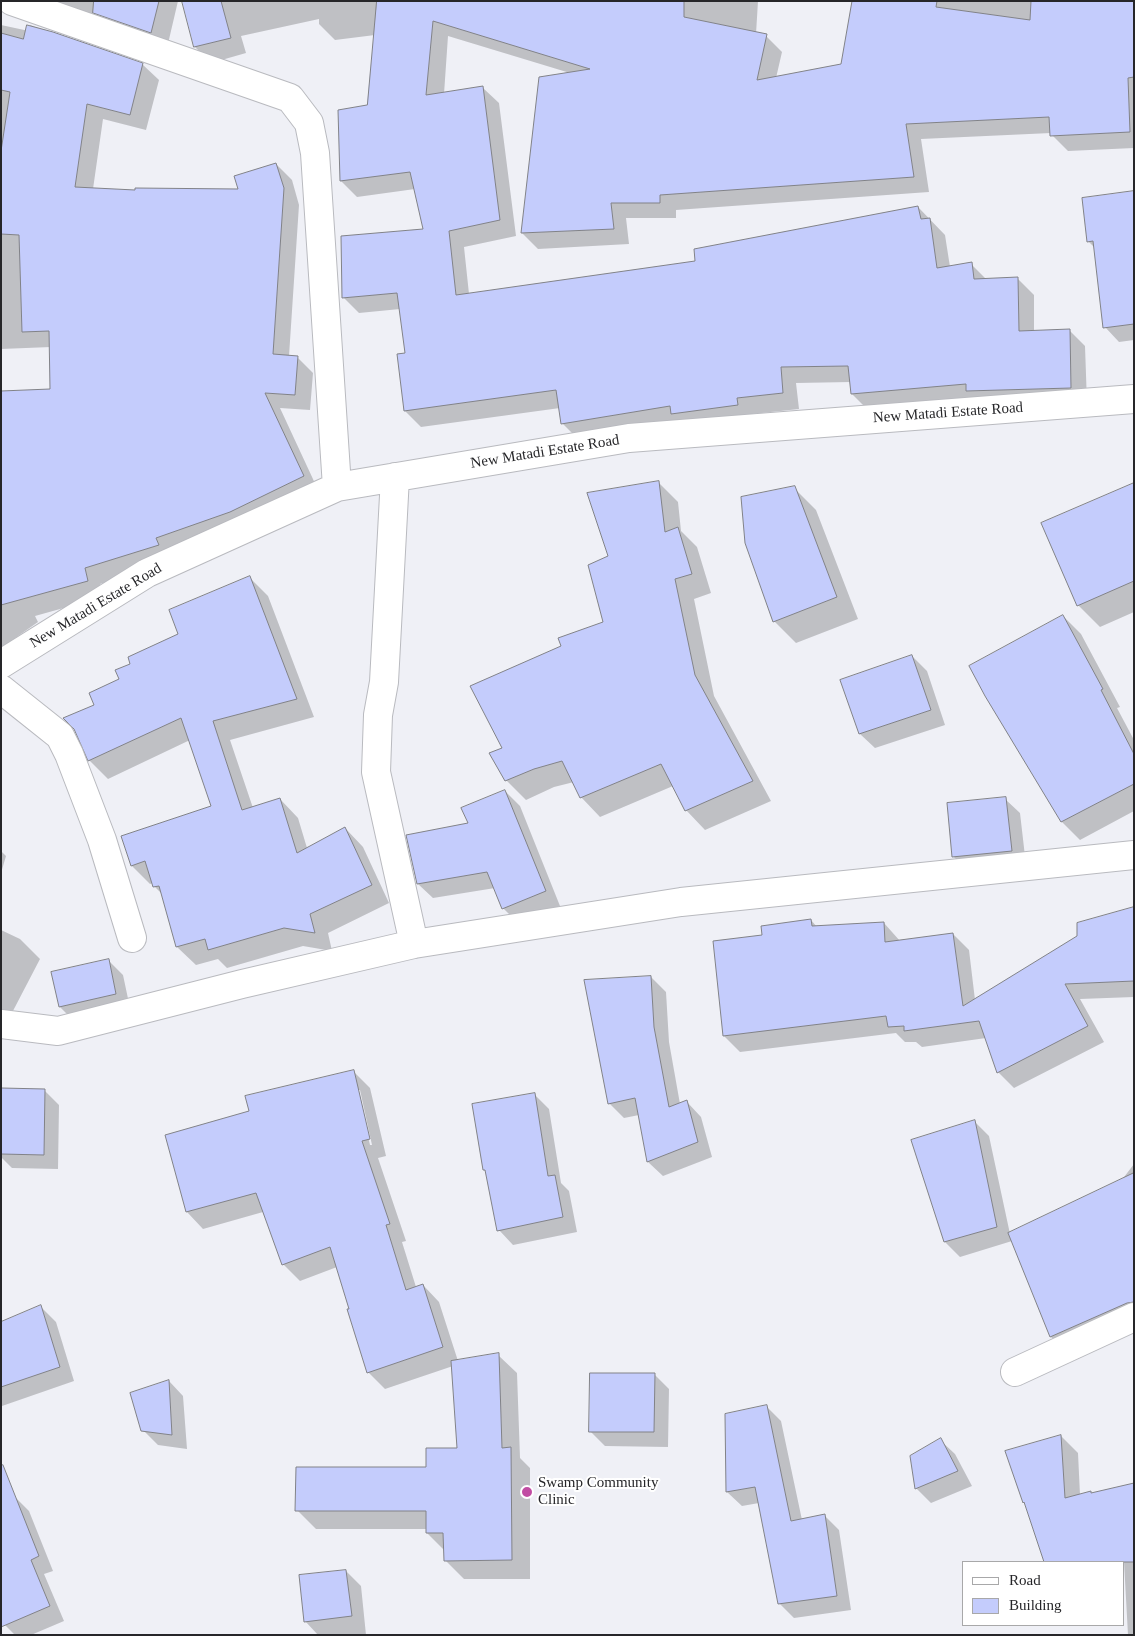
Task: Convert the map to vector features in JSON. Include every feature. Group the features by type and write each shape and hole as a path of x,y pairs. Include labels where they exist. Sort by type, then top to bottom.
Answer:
{"street":[{"path":"12,1 290,98 309,122 316,153 337,488"},
{"name":"New Matadi Estate Road","path":"1,664 147,572 337,488 629,438 1134,399"},
{"path":"395,477 384,682 378,715 376,772 414,944"},
{"path":"1,689 60,736 69,754 102,840 132,938"},
{"path":"1,1024 58,1031 242,984 414,944 681,902 1134,855"},
{"path":"1015,1372 1134,1317"}],"building":[{"path":"94,1 159,1 151,33 93,13"},
{"path":"182,1 221,1 231,38 194,47"},
{"path":"377,1 684,1 684,17 767,34 757,80 841,64 852,1 937,1 936,7 1030,20 1031,1 1134,1 1134,77 1128,78 1130,132 1050,136 1049,117 906,124 914,177 660,195 660,203 611,203 614,229 521,233 539,77 590,69 433,21 426,95 483,86 500,220 449,231 456,295 695,261 694,249 918,206 921,219 930,218 937,268 972,262 974,279 1018,277 1019,331 1070,329 1071,388 966,391 966,384 851,394 848,366 781,367 783,393 737,398 738,405 671,414 670,406 561,424 556,390 404,411 397,354 405,353 397,293 342,298 341,236 423,229 410,172 340,181 338,110 367,105"},
{"path":"27,25 143,63 130,115 87,104 75,187 135,190 135,188 238,189 234,176 276,163 284,188 273,354 298,356 295,395 265,393 304,476 230,512 156,538 159,545 85,568 88,581 1,605 1,391 50,389 49,331 22,332 19,235 1,234 1,151 10,92 1,90 1,33 23,39"},
{"path":"1134,191 1134,324 1103,328 1093,241 1087,242 1082,198"},
{"path":"659,481 665,532 678,527 692,574 675,579 695,675 753,781 685,811 661,764 580,798 562,761 534,769 505,781 489,753 502,748 470,686 561,646 558,638 603,622 588,565 608,556 587,493"},
{"path":"1134,483 1134,581 1077,606 1041,523"},
{"path":"795,486 837,597 773,622 745,543 741,497"},
{"path":"250,576 297,699 213,721 242,810 280,798 297,853 345,827 372,885 310,914 315,933 284,928 208,950 205,939 176,947 159,886 153,887 145,861 131,866 121,836 211,806 181,718 88,761 74,729 63,718 94,705 89,693 119,679 115,670 130,664 128,657 178,634 169,610"},
{"path":"1063,615 1103,689 1101,690 1134,754 1134,784 1061,822 969,666"},
{"path":"912,655 931,710 859,734 840,680"},
{"path":"505,790 546,891 502,909 487,872 417,884 406,835 468,823 461,808"},
{"path":"1006,797 1012,851 952,857 947,803"},
{"path":"1134,907 1134,981 1065,984 1088,1026 997,1073 979,1021 904,1031 904,1026 888,1027 886,1016 723,1036 713,941 762,935 761,926 811,919 812,926 884,922 885,942 953,933 963,1006 1077,936 1077,923"},
{"path":"109,959 116,994 59,1007 51,972"},
{"path":"651,976 654,1027 669,1107 687,1100 698,1142 647,1162 635,1098 608,1104 584,980"},
{"path":"354,1070 370,1139 362,1141 390,1224 386,1225 406,1290 423,1284 443,1347 367,1373 330,1247 282,1265 256,1193 186,1212 165,1135 249,1111 245,1096"},
{"path":"1,1088 45,1089 44,1155 1,1154"},
{"path":"535,1093 548,1176 555,1175 563,1217 497,1231 485,1170 483,1170 472,1104"},
{"path":"975,1120 997,1227 944,1242 911,1140"},
{"path":"1134,1173 1134,1302 1127,1303 1050,1337 1008,1233"},
{"path":"41,1305 60,1367 1,1387 1,1322"},
{"path":"499,1353 502,1448 511,1447 512,1560 444,1561 443,1533 426,1533 426,1511 295,1511 296,1467 426,1467 426,1448 457,1448 451,1361"},
{"path":"590,1373 655,1373 654,1432 589,1432"},
{"path":"169,1380 172,1435 141,1431 130,1393"},
{"path":"767,1405 791,1521 825,1514 837,1596 778,1604 755,1487 726,1492 725,1414"},
{"path":"1061,1435 1065,1498 1134,1483 1134,1562 1044,1561 1005,1451"},
{"path":"941,1438 958,1471 915,1489 910,1456"},
{"path":"3,1465 39,1556 31,1560 50,1606 1,1627 1,1466"},
{"path":"346,1570 352,1616 304,1622 299,1575"}],"place":[{"name":"Swamp Community Clinic","path":"527,1492"}]}
